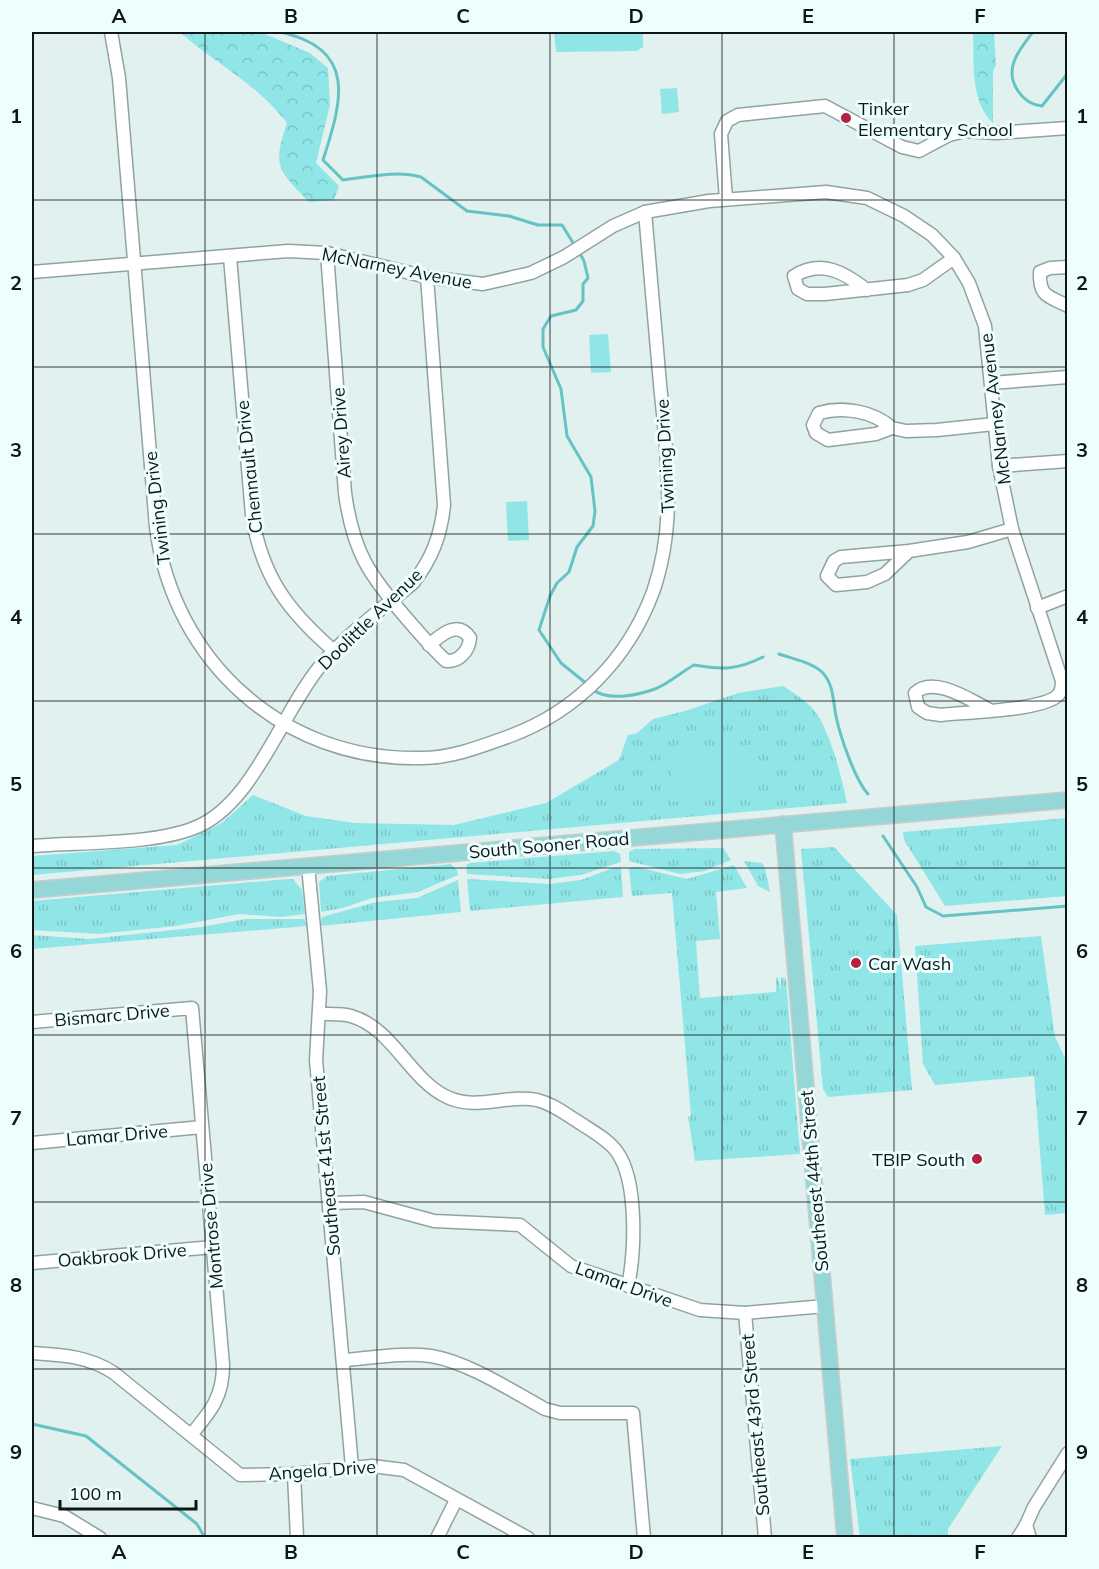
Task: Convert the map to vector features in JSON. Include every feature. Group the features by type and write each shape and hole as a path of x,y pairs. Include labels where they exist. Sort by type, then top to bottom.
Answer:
{"main road":[{"name":"South Sooner Road","path":"32,890 1068,800"},
{"name":"Southeast 44th Street","path":"783,824 845,1538"}],"street":[{"name":"Twining Drive","path":"111,32 119,78 156,527 168,583 178,609 210,660 254,705 326,744 356,752 424,759 484,747 531,729 587,690 617,660 642,617 660,568 668,530 669,483 645,212"},
{"path":"726,199 721,134 727,121 738,115 825,106 902,147 919,151 949,135 965,131 996,133 1068,128"},
{"name":"McNarney Avenue","path":"32,272 288,251 327,253 427,277 483,284 531,273 564,257 613,226 645,212 726,199 826,192 867,198 904,216 932,235 954,258 969,283 985,326 999,466 1012,529 1062,681 1059,694 1049,702 1034,706 988,709"},
{"name":"Airey Drive","path":"327,253 348,515 367,568 429,645"},
{"name":"Chennault Drive","path":"230,257 252,516 257,542 274,585 288,606 334,651"},
{"path":"867,290 850,277 823,267 813,267 794,276 798,289 807,294 887,289 923,280 954,258"},
{"path":"1068,267 1050,268 1040,272 1040,287 1043,294 1068,306"},
{"name":"Doolittle Avenue","path":"32,846 174,834 213,819 247,784 302,691 334,651 392,601 423,570 435,547 443,520 444,492 427,277"},
{"path":"991,383 1068,377"},
{"path":"892,428 876,434 828,440 816,433 813,425 819,413 853,411 878,418 892,428 906,430 937,430 994,424"},
{"path":"999,466 1068,461"},
{"path":"909,551 885,574 867,582 836,585 827,576 834,561 841,557 909,551 968,542 1012,529"},
{"path":"1037,608 1068,596"},
{"path":"933,686 988,709 941,715 927,713 918,707 915,693 920,689 933,686"},
{"name":"Southeast 41st Street","path":"308,866 320,991 315,1039 316,1060 331,1203 352,1467"},
{"name":"Bismarc Drive","path":"32,1022 192,1008"},
{"name":"Montrose Drive","path":"191,1435 217,1399 223,1380 192,1008"},
{"path":"319,1014 348,1015 365,1021 377,1030 427,1084 447,1097 464,1102 517,1099 553,1105 616,1150 625,1167 630,1195 633,1243 628,1286"},
{"name":"Lamar Drive","path":"32,1143 202,1127"},
{"name":"Lamar Drive","path":"331,1203 364,1203 434,1221 520,1225 571,1266 700,1310 745,1313 825,1306"},
{"name":"Oakbrook Drive","path":"32,1263 213,1247"},
{"name":"Southeast 43rd Street","path":"745,1313 765,1538"},
{"name":"Angela Drive","path":"32,1353 66,1355 95,1361 240,1475 294,1474 352,1467 387,1466 404,1470 528,1538"},
{"path":"344,1360 401,1355 430,1356 451,1361 544,1409 560,1413 633,1413 644,1538"},
{"path":"1018,1538 1034,1507 1068,1453"},
{"path":"294,1474 297,1538"},
{"path":"436,1538 456,1500"},
{"path":"32,1508 64,1516 89,1528 100,1538"},
{"path":"1026,1525 1030,1538"}],"green space":[{"path":"180,32 260,32 310,53 328,68 330,105 316,163 339,186 334,200 309,202 290,182 284,175 279,159 287,123 262,96"},
{"path":"554,32 643,32 643,47 637,51 556,52"},
{"path":"973,32 994,32 996,65 993,72 993,123 980,104 977,93"},
{"path":"677,88 679,112 662,114 660,89"},
{"path":"608,334 611,372 591,373 589,335"},
{"path":"527,501 529,540 508,541 506,502"},
{"path":"783,686 808,704 824,726 847,803 32,875 32,856 177,845 222,823 253,795 306,816 355,823 454,825 546,803 619,760 628,735 637,733 653,719 738,693"},
{"path":"751,745 755,796 673,802 669,751"},
{"path":"1067,818 1067,896 945,906 904,840 903,832"},
{"name":"Car Wash","path":"834,847 897,915 912,1090 828,1097 823,1089 801,849"},
{"path":"723,848 731,860 705,871 680,874 629,861 629,852 635,849"},
{"path":"614,851 620,854 621,862 581,875 549,879 467,874 466,865 470,863"},
{"path":"744,861 762,863 770,892 758,886"},
{"path":"451,864 457,870 458,875 418,892 372,898 343,908 321,912 319,882 327,876"},
{"path":"734,865 747,888 716,892 720,939 696,941 700,998 776,992 776,978 778,977 781,991 781,977 786,979 800,1154 695,1161 688,1116 691,1116 672,893 632,896 629,868 637,867 687,879"},
{"path":"613,868 621,868 623,897 470,911 467,879 549,884 581,880"},
{"path":"293,879 302,890 305,914 281,917 239,914 176,926 98,934 32,930 32,901"},
{"path":"458,880 461,912 320,926 322,917 376,902 417,898"},
{"path":"245,919 304,919 308,926 32,949 32,935 89,939 201,927"},
{"path":"1041,936 1055,1037 1067,1062 1067,1213 1045,1215 1034,1076 935,1085 923,1064 915,946"},
{"path":"1002,1446 948,1529 948,1537 860,1537 850,1459"}],"waterway":[{"path":"280,32 305,40 322,51 333,64 338,80 338,98 323,160 343,180 392,174 421,177 467,211 509,216 538,225 562,225 575,246"},
{"path":"1033,32 1018,53 1012,67 1014,83 1020,94 1028,102 1042,106 1068,73"},
{"path":"579,252 588,278 583,284 583,301 576,310 551,316 543,329 543,347 561,389 567,436 591,477 595,511 593,526 577,547 569,572 557,583 550,596 539,630 561,663 587,684"},
{"path":"779,654 813,666 826,677 831,688 844,746 858,779 868,794"},
{"path":"592,689 598,693 613,696 637,694 663,685 694,665 729,668 763,657"},
{"path":"883,836 917,887 926,907 943,916 1068,906"},
{"path":"32,1424 86,1436 197,1524 205,1538"}],"place":[{"name":"Tinker Elementary School","path":"846,118"},
{"name":"Car Wash","path":"856,963"},
{"name":"TBIP South","path":"977,1159"}]}
